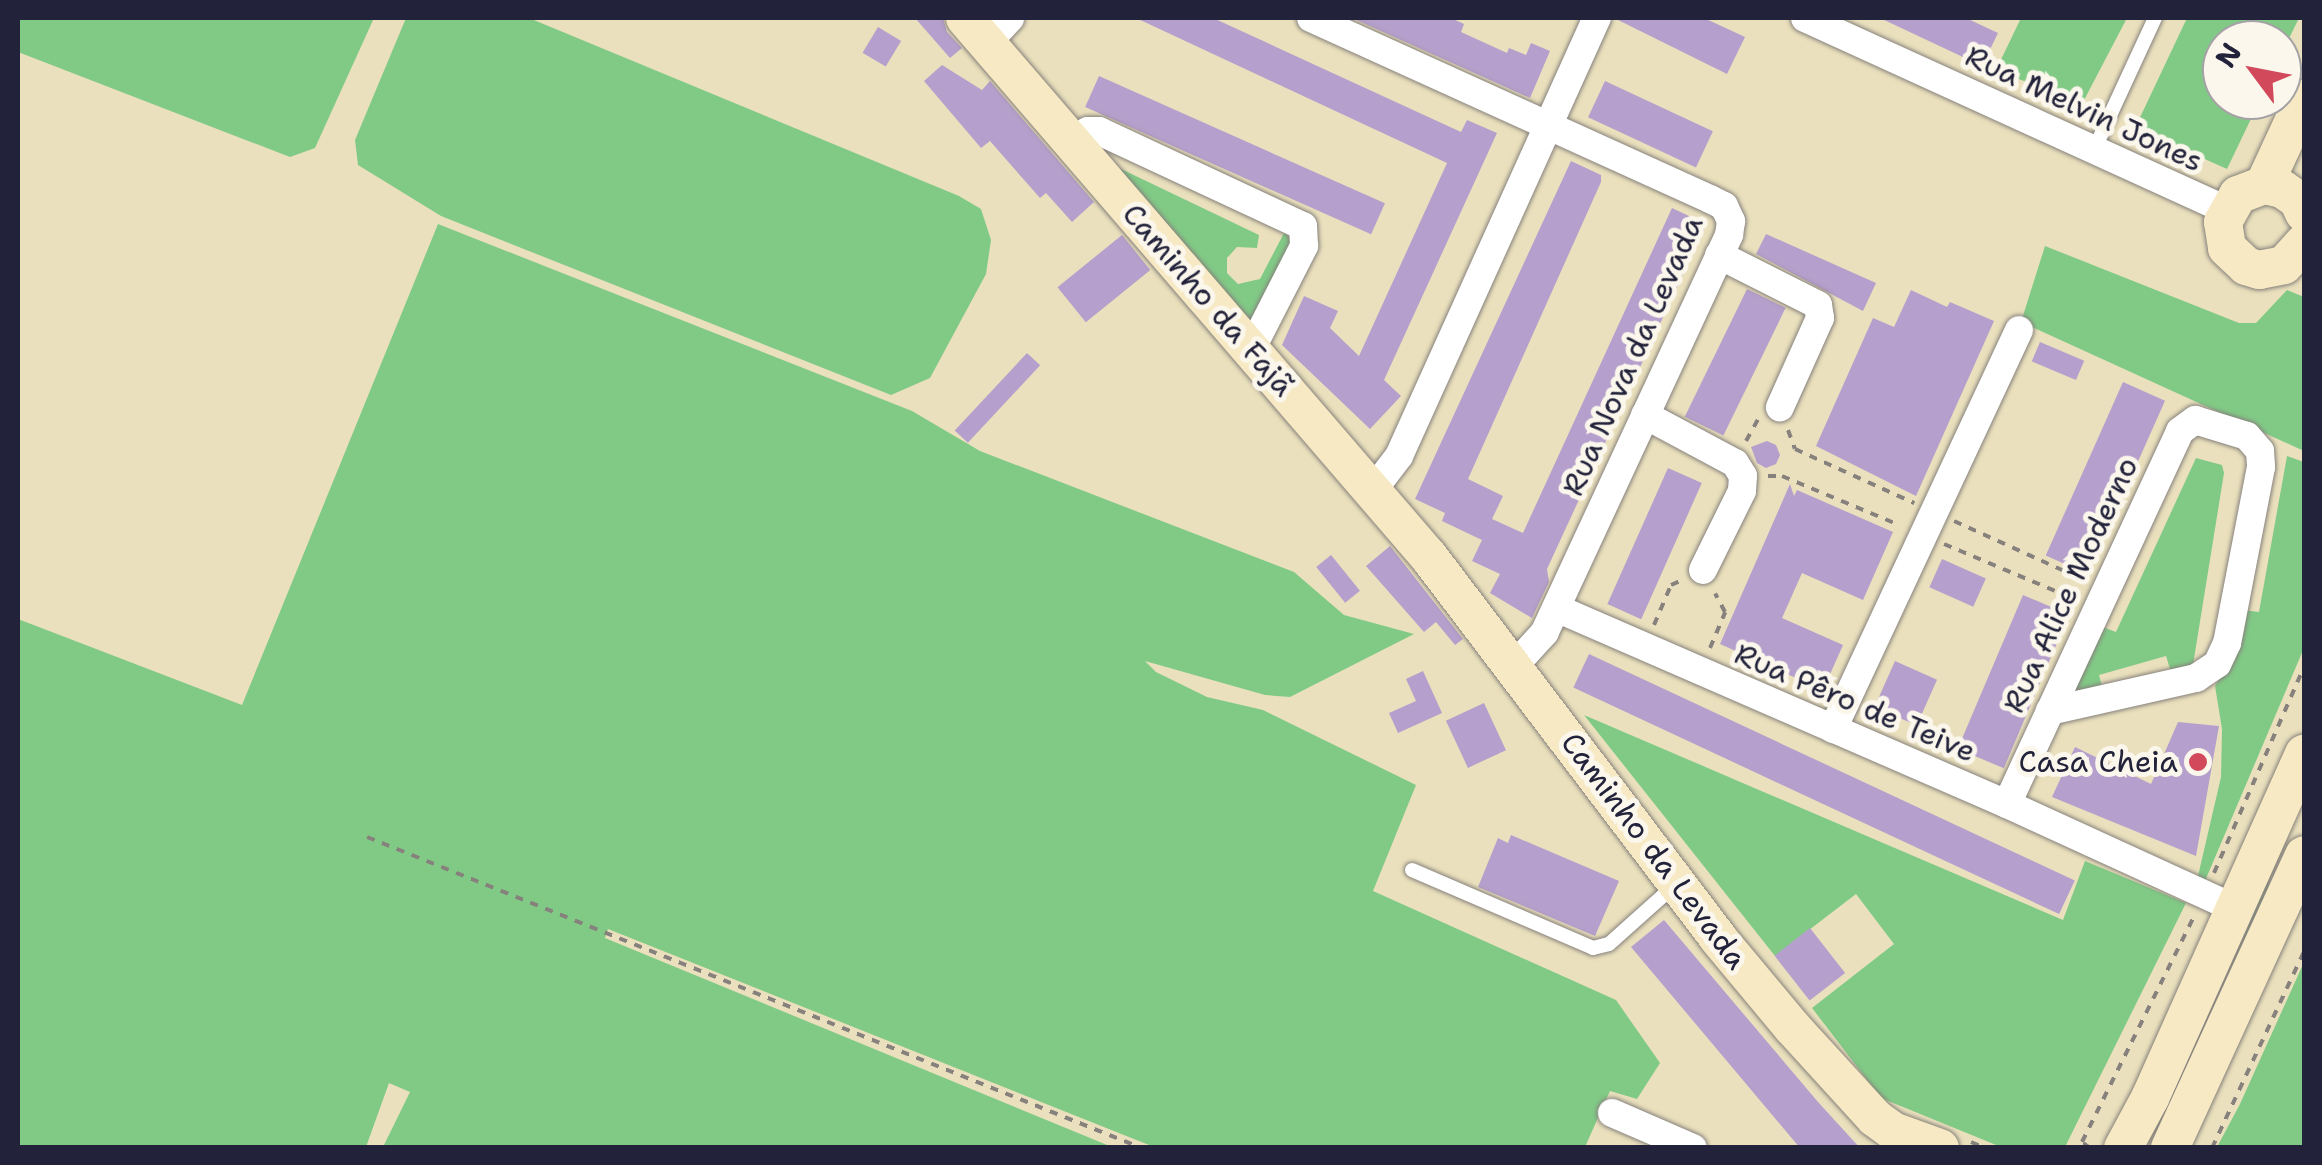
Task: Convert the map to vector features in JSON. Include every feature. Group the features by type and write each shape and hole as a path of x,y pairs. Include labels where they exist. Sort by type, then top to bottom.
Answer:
{"street":[{"name":"Rua Nova da Levada","path":"1311,18 1724,206 1731,221 1719,255 1545,632 1515,665"},
{"path":"1373,490 1400,456 1598,18"},
{"name":"Rua Melvin Jones","path":"1812,19 2226,210"},
{"name":"Caminho da Fajã","path":"987,26 1071,142 1429,558"},
{"path":"2301,254 2272,270 2246,266 2227,248 2222,222 2238,195 2293,196 2304,99"},
{"path":"1071,142 1088,131 1099,132 1302,226 1304,246 1251,350"},
{"path":"1719,255 1818,305 1820,318 1780,407"},
{"path":"1833,728 2018,330"},
{"path":"1645,415 1735,463 1743,476 1742,491 1703,570"},
{"name":"Rua Alice Moderno","path":"2007,804 2170,448 2180,430 2195,420 2248,436 2260,451 2260,467 2227,643 2218,664 2196,678 2050,711"},
{"name":"Caminho da Levada","path":"1429,558 1515,665 1677,883 1824,1064 1896,1139 1940,1148"},
{"name":"Rua Pêro de Teive","path":"1556,608 2007,804 2236,910"},
{"path":"2123,1148 2236,910 2304,754"},
{"path":"2170,1148 2304,856"},
{"path":"1612,1113 1694,1148"}],"lane":[{"path":"2094,150 2155,18"},
{"path":"1412,870 1593,948 1609,944 1677,883"}],"path":[{"path":"1735,463 1755,421 1780,407"},
{"path":"1644,646 1671,585 1703,570 1725,612 1701,671"},
{"path":"367,837 1142,1148"},
{"path":"2212,1148 2304,952"}],"green space":[{"path":"18,18 374,18 315,148 290,157 18,52"},
{"path":"406,18 529,18 959,196 981,209 991,240 986,274 930,378 891,395 441,216 358,165 355,140"},
{"path":"2021,18 2127,18 2082,104 1996,70"},
{"path":"2187,18 2299,18 2202,20 2202,120 2250,120 2227,169 2135,128"},
{"path":"1117,167 1259,235 1257,248 1237,247 1227,258 1227,273 1238,284 1260,279 1284,233 1288,236 1292,242 1254,329"},
{"path":"438,224 912,411 980,451 1294,572 1344,615 1414,634 1290,697 1265,695 1145,661 1156,672 1207,697 1263,710 1416,785 1373,891 1616,1000 1660,1063 1637,1099 1610,1091 1585,1147 1154,1147 608,929 605,938 1112,1147 383,1147 410,1092 389,1083 366,1147 18,1147 18,619 242,705"},
{"path":"2045,246 2239,323 2256,323 2287,290 2304,297 2304,451 2021,322"},
{"path":"2287,456 2304,462 2304,648 2205,881 2198,876 2221,777 2222,729 2215,686 2234,655 2243,610 2259,612"},
{"path":"2196,458 2222,465 2224,473 2193,665 2171,672 2166,656 2099,675 2103,690 2076,698 2073,690 2100,626 2116,632"},
{"path":"1584,715 2063,920 2085,861 2186,903 2065,1147 2001,1147 1881,1098 1812,1008 1894,944 1856,894 1775,956"},
{"path":"2266,882 2281,888 2176,1148 2159,1148"},
{"path":"2304,962 2304,1147 2217,1147 2240,1104"}],"building":[{"path":"915,18 943,18 947,32 962,48 950,58"},
{"path":"1136,18 1213,18 1461,132 1467,120 1497,133 1384,380 1401,396 1370,429 1282,345 1304,296 1338,311 1330,328 1359,356 1447,163"},
{"path":"1352,18 1451,18 1464,24 1461,32 1507,53 1509,48 1526,55 1531,43 1550,51 1530,98"},
{"path":"1614,18 1704,18 1745,37 1727,74"},
{"path":"1880,18 1966,18 1998,33 1982,66"},
{"path":"878,27 901,41 886,67 863,53"},
{"path":"942,65 982,90 990,81 1094,202 1072,222 1046,193 1040,198 990,141 981,148 924,81"},
{"path":"1099,76 1385,203 1371,234 1085,107"},
{"path":"1605,81 1713,131 1696,168 1588,117"},
{"path":"1571,161 1601,175 1601,182 1468,479 1503,496 1492,519 1523,533 1672,208 1706,224 1547,569 1549,582 1532,618 1490,593 1500,574 1472,561 1482,540 1442,521 1445,513 1415,499"},
{"path":"1766,234 1876,283 1863,311 1756,254"},
{"path":"1122,235 1150,270 1086,322 1057,287"},
{"path":"1747,289 1786,308 1723,435 1685,417"},
{"path":"1911,290 1947,307 1950,302 1994,321 1916,496 1816,446 1873,318 1894,327"},
{"path":"2040,342 2084,361 2076,380 2032,361"},
{"path":"1027,353 1040,365 968,443 955,431"},
{"path":"2123,382 2165,401 2088,574 2046,556"},
{"path":"1767,441 1776,445 1780,455 1776,464 1766,468 1757,463 1751,447"},
{"path":"1668,468 1702,483 1641,619 1607,604"},
{"path":"1790,484 1794,496 1797,490 1893,532 1863,600 1802,573 1782,618 1843,645 1823,690 1720,644"},
{"path":"1390,546 1463,639 1455,645 1436,622 1424,632 1366,566"},
{"path":"1331,555 1360,591 1345,603 1316,567"},
{"path":"1942,559 1986,579 1973,607 1929,587"},
{"path":"2023,595 2069,615 2004,768 1958,749"},
{"path":"1589,654 2075,881 2059,914 1573,688"},
{"path":"1895,661 1937,680 1917,725 1875,707"},
{"path":"1423,671 1442,713 1398,733 1389,713 1416,701 1406,679"},
{"path":"1484,703 1506,750 1468,768 1446,721"},
{"path":"2178,722 2219,726 2196,856 2052,797 2075,747 2151,784"},
{"path":"1511,835 1619,881 1595,936 1478,887 1498,838 1508,843"},
{"path":"1664,920 1860,1148 1800,1148 1631,947"},
{"path":"1810,928 1845,973 1810,1001 1775,956"}],"place":[{"name":"Casa Cheia","path":"2198,762"}]}
